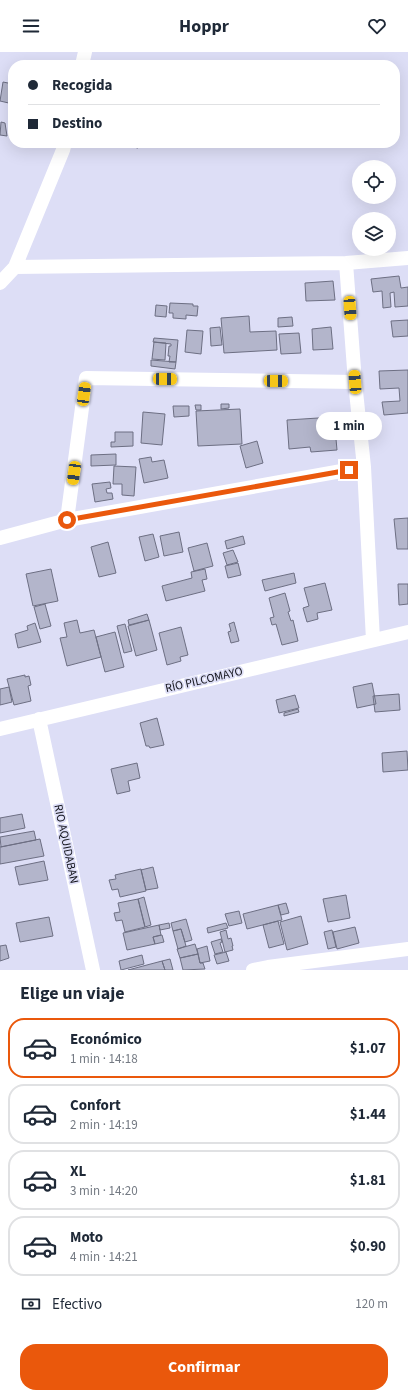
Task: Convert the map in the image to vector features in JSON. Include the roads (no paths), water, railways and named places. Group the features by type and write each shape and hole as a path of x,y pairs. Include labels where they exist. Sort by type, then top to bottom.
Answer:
{"street":[{"path":"0,282 15,267 64,148"},
{"path":"15,267 346,264 408,258"},
{"path":"346,264 355,382 364,467 373,640"},
{"path":"67,520 86,378 355,382"},
{"path":"0,538 67,520 364,467"},
{"name":"RÍO PILCOMAYO","path":"0,729 408,632"},
{"name":"RIO AQUIDABAN","path":"39,719 93,970"},
{"path":"254,970 408,949"}]}
